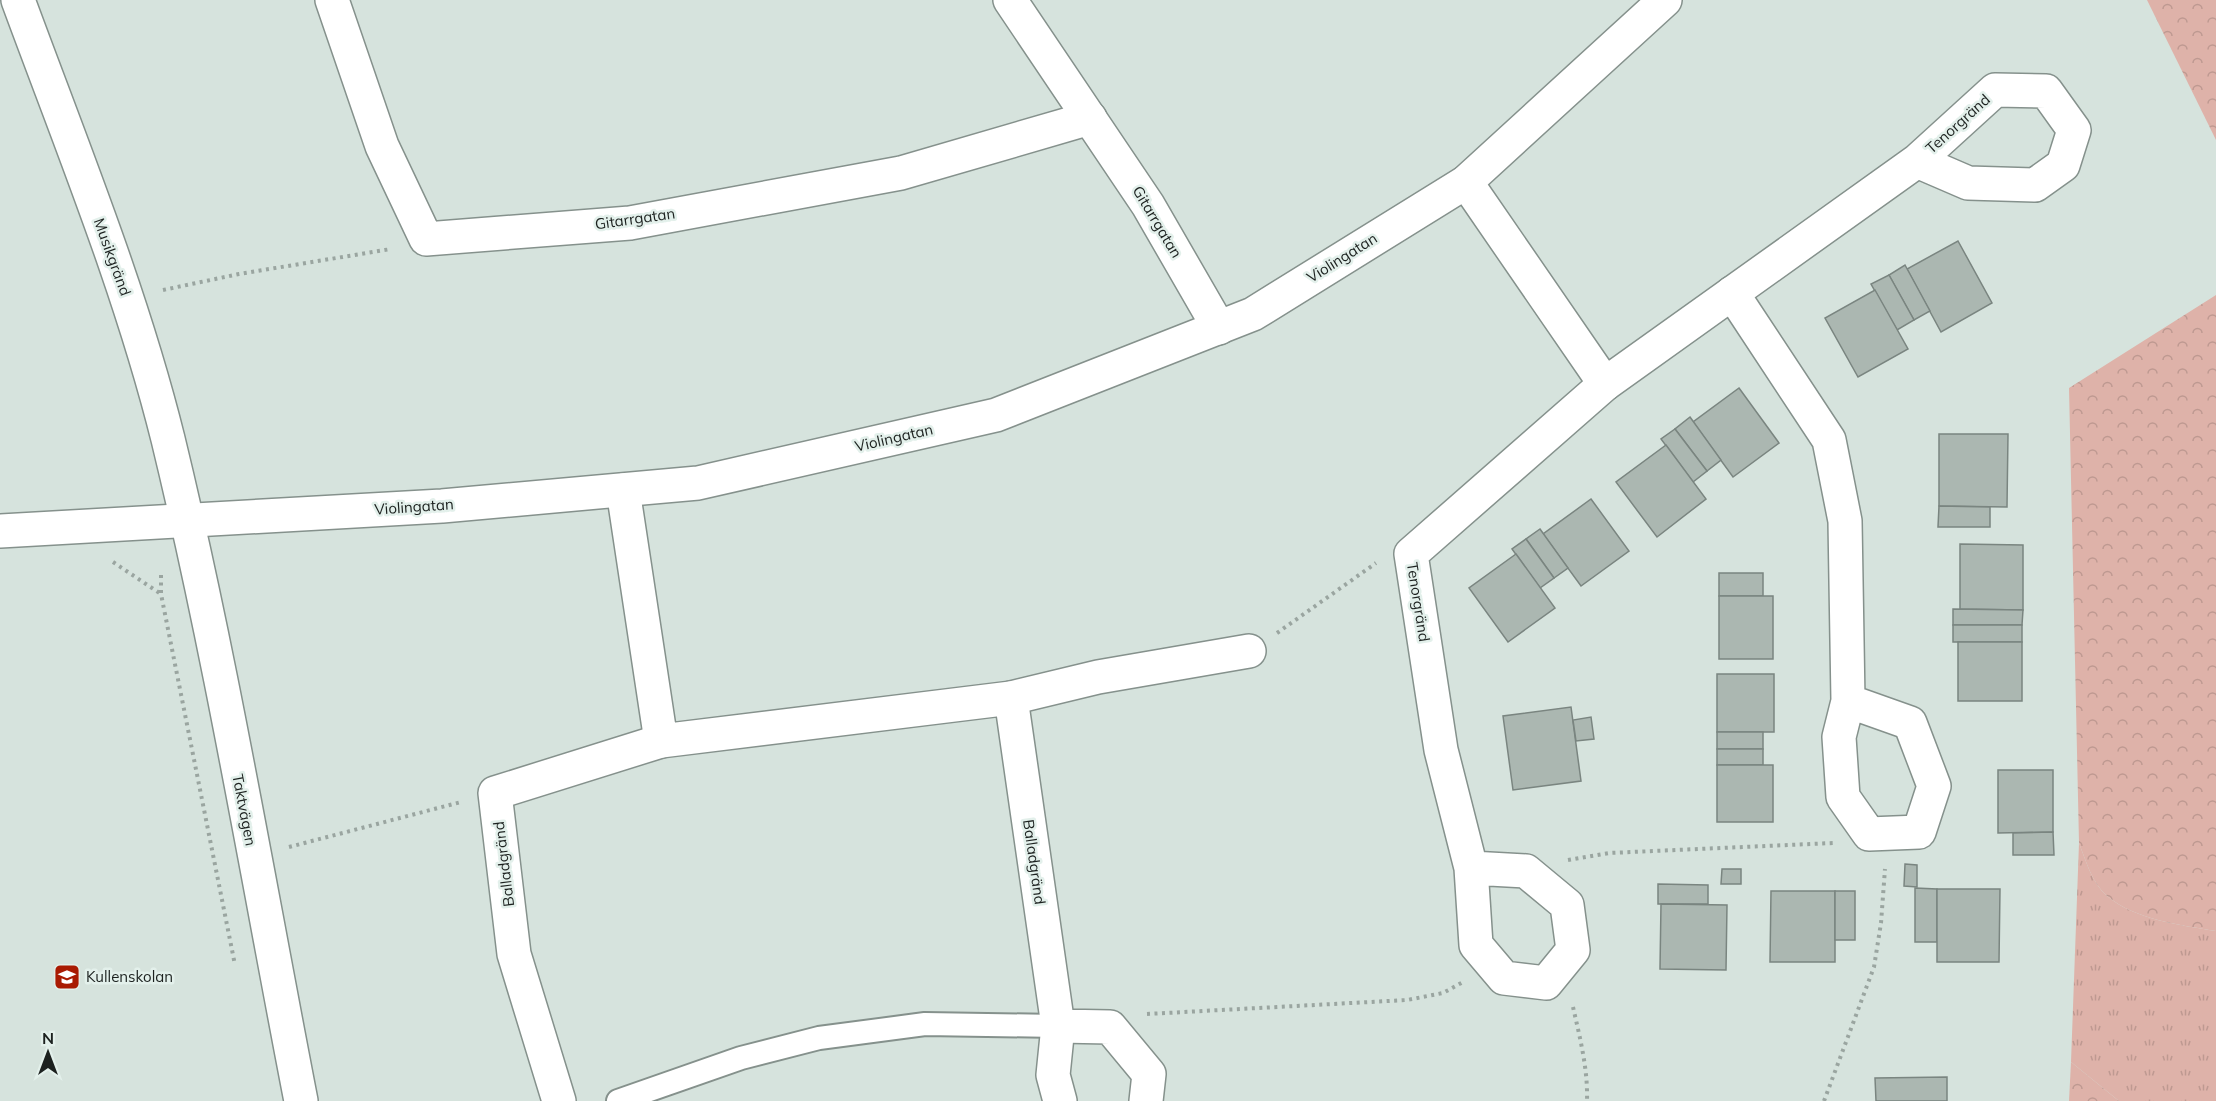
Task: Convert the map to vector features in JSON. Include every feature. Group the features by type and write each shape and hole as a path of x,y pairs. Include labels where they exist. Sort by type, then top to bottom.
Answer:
{"street":[{"name":"Musikgränd","path":"18,0 127,300 167,437 185,520"},
{"path":"332,0 382,146 426,239"},
{"name":"Gitarrgatan","path":"1011,0 1148,205 1219,328"},
{"name":"Violingatan","path":"0,531 442,506 698,483 996,415 1253,314 1466,182 1665,0"},
{"name":"Gitarrgatan","path":"426,239 619,224 902,173 1090,118"},
{"name":"Tenorgränd","path":"1546,983 1504,978 1476,945 1471,868 1441,750 1411,554 1605,384 1917,161"},
{"path":"1466,182 1605,384"},
{"path":"1732,293 1829,440 1845,521 1848,701 1839,737 1843,797 1869,834 1919,832 1934,786 1910,723 1848,701"},
{"path":"623,490 661,741"},
{"name":"Taktvägen","path":"185,520 216,662 300,1101"},
{"path":"495,793 661,741 1011,698 1098,677 1249,651"},
{"name":"Balladgränd","path":"1011,698 1058,1026 1053,1075 1060,1101"},
{"name":"Balladgränd","path":"495,793 514,954 559,1101"},
{"path":"1471,868 1526,871 1567,905 1573,950 1546,983"},
{"path":"1058,1026 1110,1027 1149,1074 1146,1101"}],"lane":[{"path":"618,1101 741,1058 819,1038 925,1024 1058,1026"}],"path":[{"path":"127,300 182,285 384,251 426,239"},
{"path":"1249,651 1380,560 1411,554"},
{"path":"253,856 495,793"},
{"path":"1526,871 1581,857 1609,853 1826,845 1869,834 1883,858 1886,875 1874,967 1824,1101"},
{"path":"1110,1027 1141,1014 1426,997 1456,986 1492,963"},
{"path":"1546,983 1571,1001 1583,1052 1587,1101"}],"green space":[{"path":"2147,0 2216,0 2216,140"},
{"path":"2216,295 2216,931 2159,920 2131,911 2119,904 2097,885 2079,843 2069,388"},
{"path":"2079,843 2097,885 2119,904 2131,911 2159,920 2216,931 2216,1101 2119,1101 2071,1062"},
{"path":"2071,1062 2119,1101 2069,1101"}],"building":[{"path":"1958,241 1992,303 1941,332 1907,269"},
{"path":"1905,265 1930,311 1914,320 1889,275"},
{"path":"1889,275 1914,320 1897,330 1871,284"},
{"path":"1875,290 1908,349 1858,377 1825,318"},
{"path":"1739,388 1779,443 1733,477 1693,422"},
{"path":"1690,417 1721,460 1707,471 1675,429"},
{"path":"1675,429 1707,471 1693,482 1661,439"},
{"path":"1939,434 2008,434 2007,507 1939,506"},
{"path":"1666,445 1706,499 1657,537 1616,482"},
{"path":"1591,499 1629,551 1581,586 1543,534"},
{"path":"1939,506 1990,507 1990,527 1938,527"},
{"path":"1540,529 1568,568 1554,578 1526,539"},
{"path":"1526,539 1554,578 1540,588 1512,549"},
{"path":"1960,544 2023,545 2023,610 1960,609"},
{"path":"1516,554 1555,608 1508,642 1469,588"},
{"path":"1719,573 1763,573 1763,596 1719,596"},
{"path":"1719,596 1773,596 1773,659 1719,659"},
{"path":"1953,609 2023,610 2022,625 1953,625"},
{"path":"1953,625 2022,625 2022,642 1953,642"},
{"path":"1958,642 2022,642 2022,701 1958,701"},
{"path":"1717,674 1774,674 1774,732 1717,732"},
{"path":"1571,707 1581,781 1513,790 1503,716"},
{"path":"1591,717 1594,739 1576,741 1573,720"},
{"path":"1717,732 1763,732 1763,749 1717,749"},
{"path":"1717,749 1763,749 1763,765 1717,765"},
{"path":"1717,765 1773,765 1773,822 1717,822"},
{"path":"1998,770 2053,770 2053,832 1998,833"},
{"path":"2053,832 2054,855 2013,855 2013,833"},
{"path":"1905,864 1917,865 1917,887 1904,886"},
{"path":"1722,869 1741,869 1741,884 1721,884"},
{"path":"1658,884 1708,885 1708,904 1658,904"},
{"path":"1915,888 1937,889 1937,942 1915,942"},
{"path":"1937,889 2000,889 1999,962 1937,962"},
{"path":"1771,891 1835,891 1835,962 1770,962"},
{"path":"1835,891 1855,891 1855,940 1835,940"},
{"path":"1661,904 1727,905 1726,970 1660,969"},
{"path":"1947,1077 1947,1101 1876,1101 1875,1078"}],"place":[{"name":"Kullenskolan","path":"67,977"}]}
